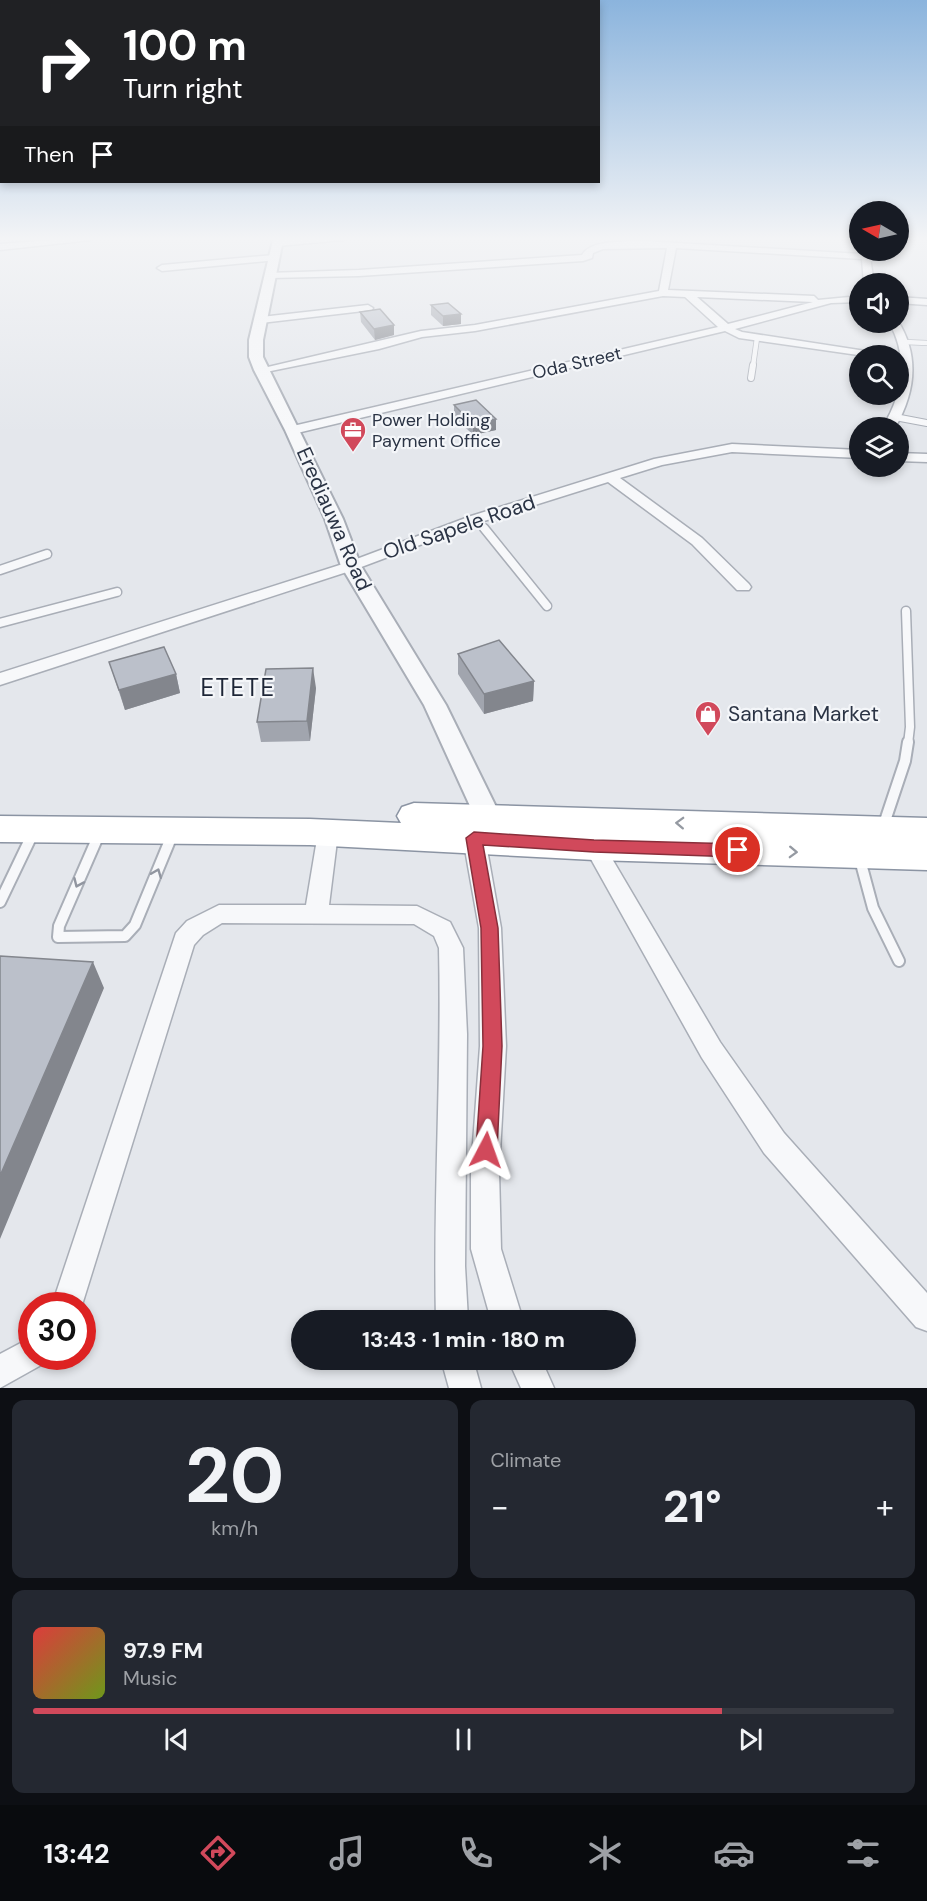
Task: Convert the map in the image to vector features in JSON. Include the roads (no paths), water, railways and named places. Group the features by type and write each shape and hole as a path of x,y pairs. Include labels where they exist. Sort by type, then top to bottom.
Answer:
{"highway":[{"path":"0,813 481,828 927,831"},
{"path":"0,829 328,833 481,828 594,846 927,856"}],"street":[{"name":"Erediauwa Road","path":"264,305 256,357 261,370 293,430 334,519 351,566 435,705 481,828"},
{"path":"261,370 379,346 422,334 475,328 592,305"},
{"path":"699,305 726,328 739,335 849,350"},
{"name":"Oda Street","path":"293,430 726,328 813,305"},
{"path":"261,320 368,308"},
{"path":"900,333 905,345"},
{"name":"Old Sapele Road","path":"0,679 351,566 476,519 659,462 732,448 849,453"},
{"path":"909,457 927,458"},
{"path":"610,477 697,541 743,587"},
{"path":"481,828 490,928 493,1046 485,1171 486,1249 504,1310"},
{"path":"316,914 328,833"},
{"path":"594,846 711,1050 774,1143 927,1316"},
{"path":"71,1292 184,940 195,928 219,914 417,915 442,929 451,948 454,1023 450,1266 452,1310"},
{"path":"0,1372 18,1361"},
{"path":"460,1370 465,1388"},
{"path":"529,1370 538,1388"}],"lane":[{"path":"751,378 757,338"},
{"path":"905,342 927,343"},
{"path":"909,422 927,423"},
{"path":"476,519 547,606"},
{"path":"0,570 47,554"},
{"path":"0,623 117,592"},
{"path":"882,830 905,760 910,727 906,611"},
{"path":"0,902 36,829"},
{"path":"101,830 59,926 58,937 125,936 135,925 174,831"},
{"path":"858,854 873,908 899,962"}],"place":[{"name":"Power Holding Payment Office","path":"353,453"},
{"name":"Santana Market","path":"708,737"}],"district":[{"name":"ETETE","path":"238,687"}]}
